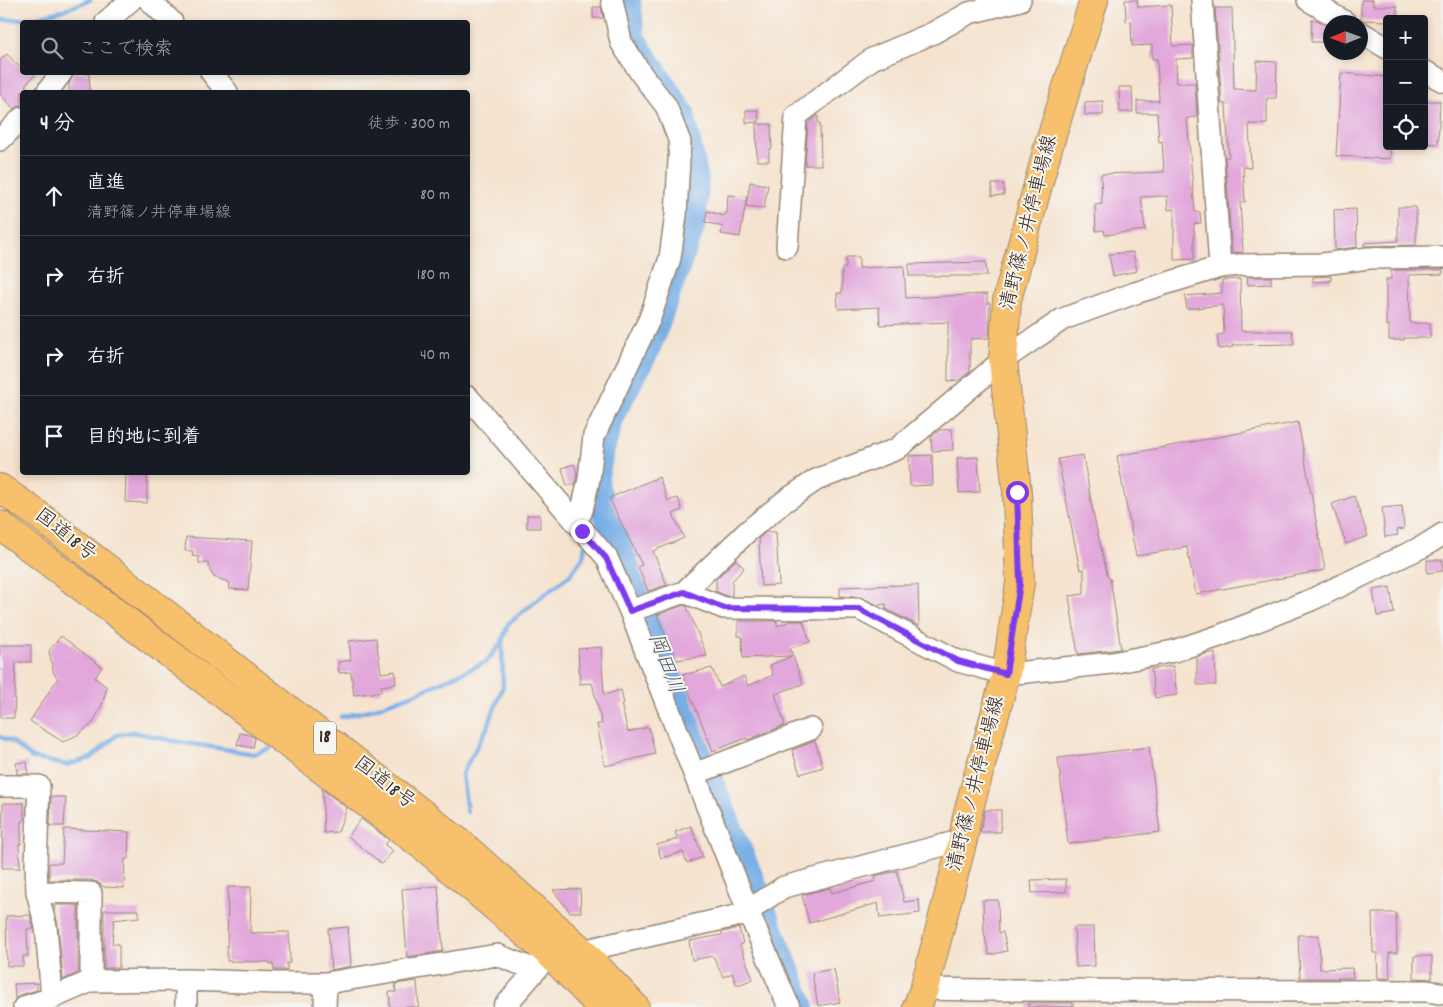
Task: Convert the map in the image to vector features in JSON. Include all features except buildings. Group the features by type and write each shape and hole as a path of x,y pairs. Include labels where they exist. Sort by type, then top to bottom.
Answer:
{"main road":[{"name":"清野篠ノ井停車場線","path":"920,998 1006,674 1020,583 1017,492 1003,360 1006,300 1048,148 1094,0"},
{"name":"国道18号","path":"0,488 41,517 459,842 582,951 635,1007"},
{"name":"国道18号","path":"0,525 428,850 543,961 601,1007"}],"street":[{"path":"108,20 131,0"},
{"path":"149,0 170,20"},
{"path":"585,534 582,510 589,479 594,436 650,318 670,258 676,215 680,142 666,106 620,42 612,0"},
{"path":"787,247 796,116 872,59 933,33 969,13 1020,0"},
{"path":"1202,0 1220,267"},
{"path":"1308,0 1333,15"},
{"path":"1368,37 1383,46"},
{"path":"1428,73 1443,81"},
{"path":"48,90 60,75"},
{"path":"214,75 226,90"},
{"path":"0,140 20,120"},
{"path":"638,608 684,592 748,531 785,500 816,480 898,449 1003,360 1063,319 1135,293 1220,267 1323,264 1369,258 1443,257"},
{"path":"470,399 606,558 638,608 694,774 757,905 789,1007"},
{"path":"684,592 724,608 859,609 958,661 1006,674 1112,663 1174,651 1219,636 1311,600 1424,546 1443,534"},
{"path":"694,774 811,729"},
{"path":"0,786 39,786 36,863 37,892 46,927 52,998"},
{"path":"582,951 757,905 784,887 963,840"},
{"path":"37,892 91,893 91,982"},
{"path":"24,1007 91,982 186,980 326,983 497,955 543,961"},
{"path":"504,1007 543,961"},
{"path":"186,980 186,1007"},
{"path":"325,1007 326,983"},
{"path":"920,998 980,990 1426,991 1436,997"}],"waterway":[{"path":"0,19 12,20 46,15 90,0"},
{"path":"628,0 632,38 682,114 696,180 693,224 647,350 613,412 596,476 597,489 699,755"},
{"path":"589,527 592,510"},
{"path":"341,717 370,710 417,693 486,662 502,642 508,624 569,576 583,557 585,545"},
{"path":"467,812 462,774 488,726 503,686 502,642"},
{"path":"0,737 11,741 32,758 67,765 91,758 117,735 133,732 174,741 254,754 271,748"},
{"name":"岡田川","path":"709,778 759,897 802,1007"}],"route":[{"path":"582,531 606,558 630,611 684,592 724,608 859,609 958,661 1006,674 1020,583 1017,492"}]}
